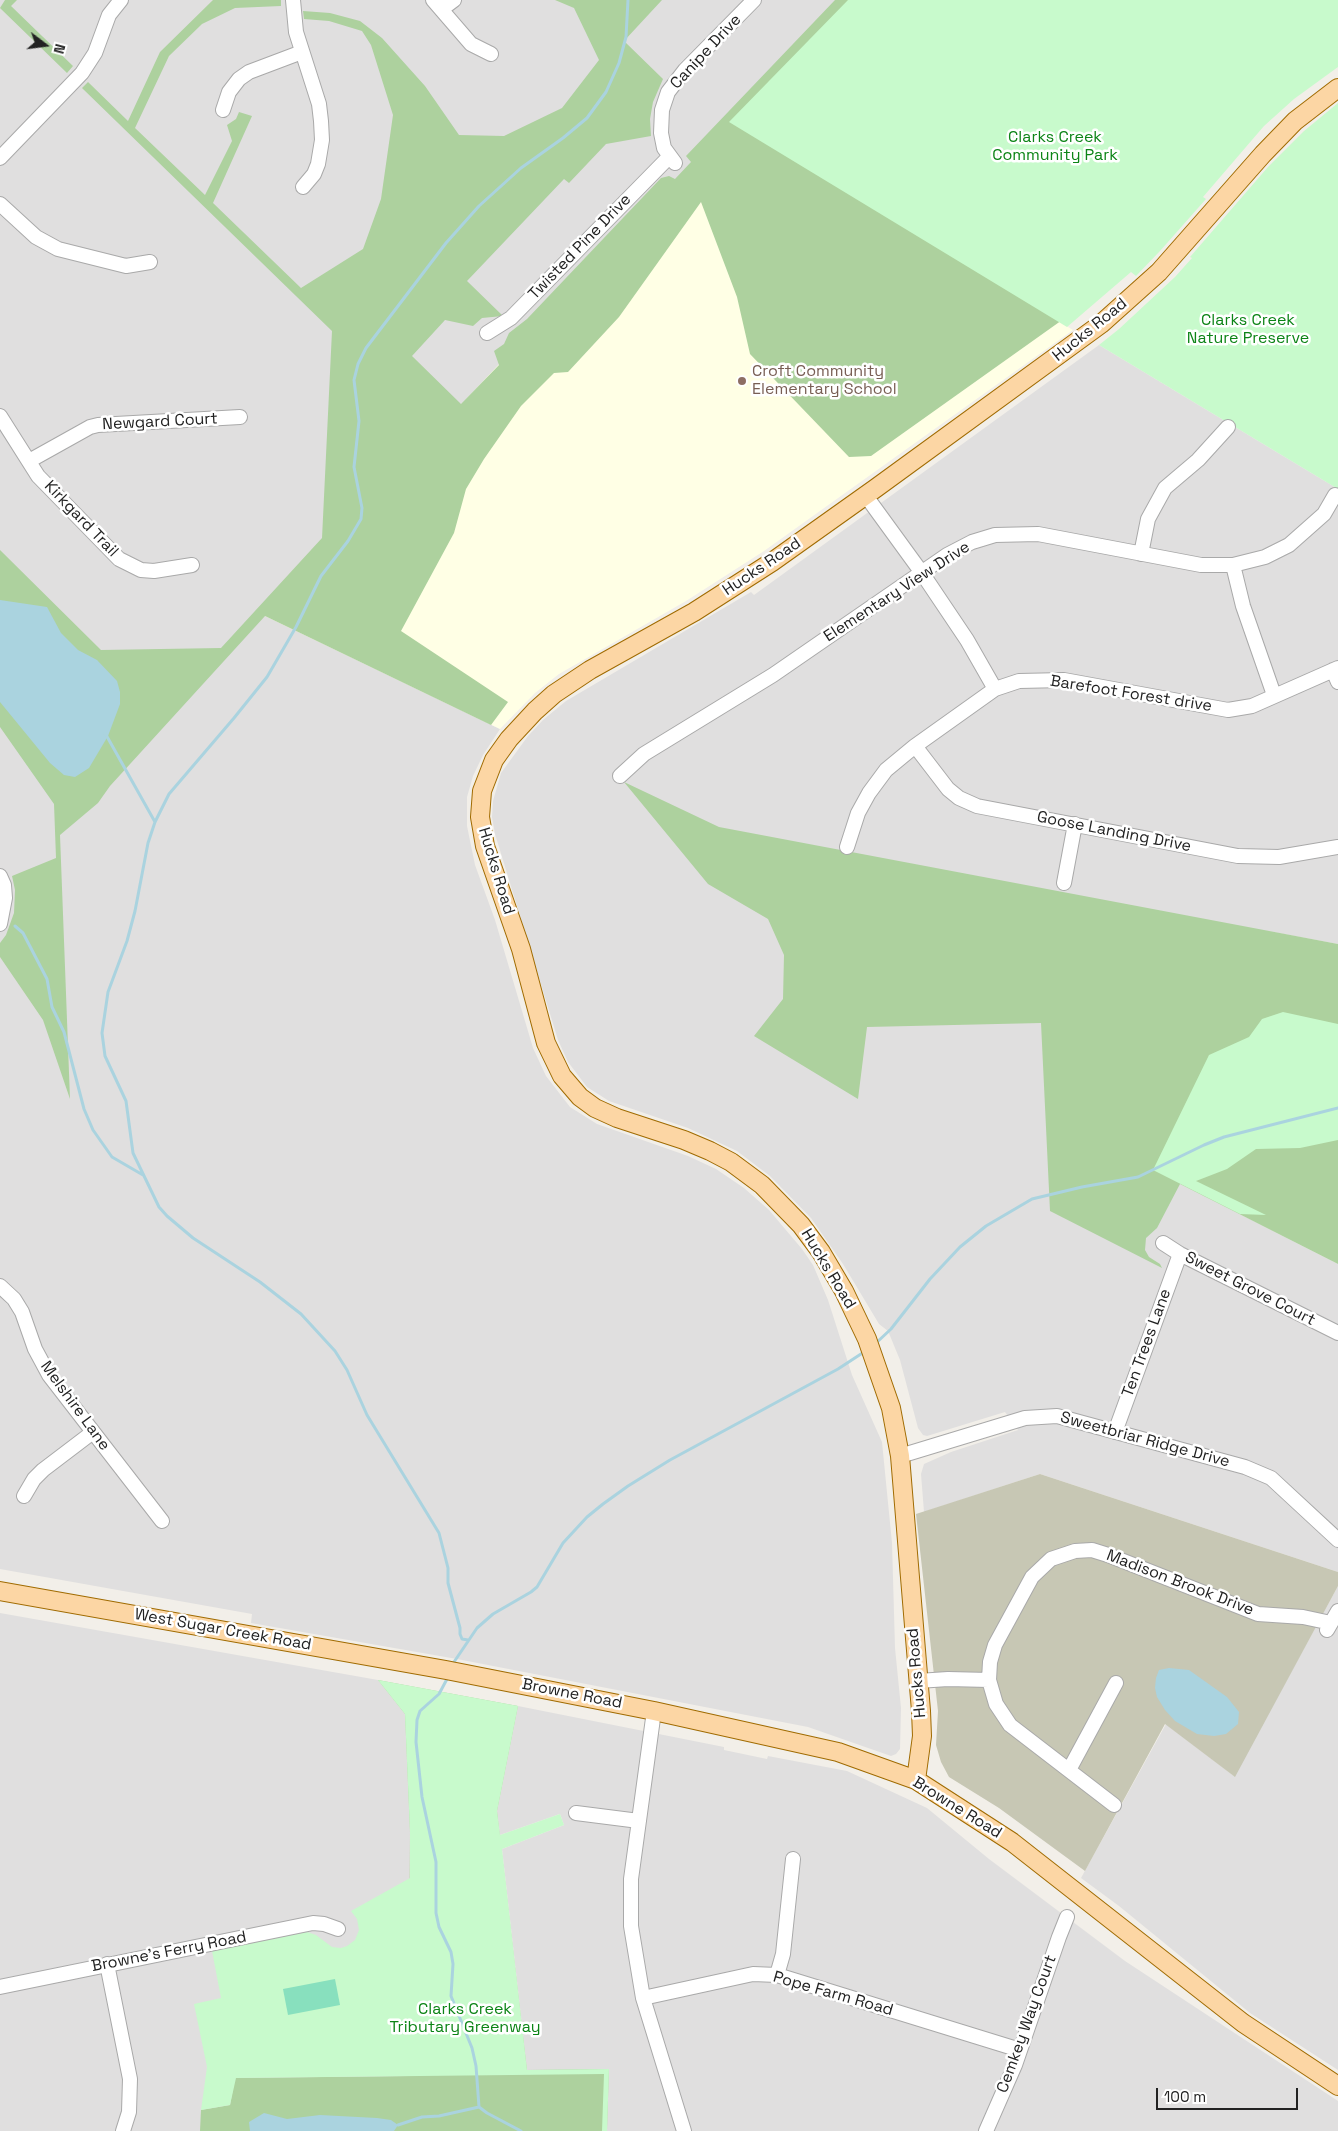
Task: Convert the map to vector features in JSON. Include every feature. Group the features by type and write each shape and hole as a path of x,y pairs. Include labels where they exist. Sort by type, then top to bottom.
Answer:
{"main road":[{"name":"Hucks Road","path":"916,1780 922,1736 900,1456 891,1408 868,1340 844,1291 821,1252 801,1225 762,1185 731,1162 710,1151 684,1140 617,1118 595,1108 580,1097 562,1076 546,1044 521,949 485,846 480,807 482,790 494,760 517,729 554,694 590,670 730,590 866,496 1069,348 1128,301 1171,258 1289,128 1322,98 1338,88"},
{"name":"West Sugar Creek Road","path":"0,1591 446,1670"},
{"name":"Browne Road","path":"446,1670 654,1711 838,1752 916,1780 1012,1842 1243,2023 1338,2086"}],"street":[{"path":"0,158 82,73 95,53 109,15 121,0"},
{"path":"293,0 296,32 318,104 322,140 318,164 314,174 302,187"},
{"path":"454,0 438,5 471,44 490,54"},
{"name":"Canipe Drive","path":"672,159 664,148 661,133 662,110 668,92 685,70 754,0"},
{"path":"223,110 229,92 239,79 258,68 302,52"},
{"name":"Twisted Pine Drive","path":"487,333 511,318 672,159"},
{"path":"0,204 36,237 58,249 126,266 150,262"},
{"name":"Kirkgard Trail","path":"0,416 38,476 119,559 135,568 154,571 192,565"},
{"name":"Newgard Court","path":"29,461 90,427 98,425 240,417"},
{"path":"1141,554 1148,519 1165,488 1198,460 1228,427"},
{"name":"Elementary View Drive","path":"620,776 644,754 773,675 947,556 972,542 995,535 1038,534 1201,565 1233,564 1265,557 1289,544 1324,514 1335,495"},
{"path":"866,496 922,573 966,640 995,690"},
{"path":"1233,564 1243,606 1274,695"},
{"name":"Barefoot Forest drive","path":"847,848 858,813 869,792 886,770 915,746 995,690 1019,680 1064,680 1228,710 1252,706 1274,695 1336,673"},
{"name":"Goose Landing Drive","path":"915,746 948,789 959,798 977,806 1238,856 1279,857 1338,847"},
{"path":"1064,883 1075,824"},
{"path":"0,876 6,898 0,924"},
{"name":"Sweet Grove Court","path":"1163,1243 1180,1254 1338,1334"},
{"name":"Ten Trees Lane","path":"1115,1432 1180,1254"},
{"name":"Melshire Lane","path":"0,1286 14,1299 22,1312 42,1364 162,1521"},
{"name":"Sweetbriar Ridge Drive","path":"900,1456 1025,1418 1057,1416 1245,1466 1272,1478 1338,1540"},
{"path":"24,1496 34,1479 43,1470 93,1432"},
{"name":"Madison Brook Drive","path":"1114,1805 1010,1725 996,1704 989,1680 990,1662 994,1645 1032,1577 1051,1559 1075,1551 1092,1550 1258,1614 1303,1617 1329,1627 1338,1611"},
{"path":"918,1680 989,1680"},
{"path":"1068,1770 1116,1683"},
{"path":"654,1711 631,1879 631,1926 643,1998 684,2131"},
{"path":"576,1813 639,1821"},
{"path":"777,1975 783,1954 793,1859"},
{"name":"Cemkey Way Court","path":"986,2131 1020,2050 1058,1937 1067,1917"},
{"name":"Browne's Ferry Road","path":"0,1986 313,1923 324,1924 338,1929"},
{"path":"107,1964 130,2079 130,2098 123,2131"},
{"name":"Pope Farm Road","path":"643,1998 753,1974 777,1975 1020,2050"}],"shaded area":[{"path":"0,0 848,0 266,616 500,729 483,755 473,776 467,797 467,826 475,865 495,920 533,1048 546,1076 570,1107 597,1124 688,1156 716,1169 744,1188 769,1210 813,1265 828,1300 852,1375 882,1442 892,1543 895,1648 901,1708 900,1749 896,1754 891,1756 808,1727 457,1659 251,1623 252,1614 0,1569"},
{"name":"Croft Community Elementary School","path":"674,179 938,248 1073,330 764,551 686,601 559,674 535,693 500,729 265,616 435,432"},
{"path":"1099,345 1338,489 1338,944 1267,931 1153,1170 1338,1264 1338,1572 1040,1474 924,1512 921,1474 924,1464 951,1452 1018,1430 1005,1412 927,1436 923,1435 918,1428 900,1360 888,1331 879,1324 843,1264 811,1218 770,1176 737,1151 688,1128 609,1101 587,1087 568,1062 558,1040 495,834 492,817 493,801 501,773 528,736 543,720 566,701 751,592 754,595"},
{"path":"1040,1474 1338,1572 1338,1586 1235,1777 1165,1724 1085,1871 999,1808 949,1777 941,1762 936,1745 938,1711 916,1514"},
{"path":"1338,1586 1338,2070 1250,2013 1119,1906 1081,1878 1166,1724 1234,1776"},
{"path":"0,1613 378,1680 405,1714 410,1832 408,2076 602,2131 0,2131"},
{"path":"518,1706 724,1747 724,1750 767,1759 768,1756 847,1771 927,1808 989,1859 1125,1961 1338,2101 1338,2131 607,2131 609,2070 527,2070 502,1849 564,1825 560,1814 500,1835 497,1811"}],"green space":[{"path":"5,0 17,0 11,6 73,66 67,73 0,8"},
{"path":"213,0 281,0 281,6 235,8 202,24 169,56 135,128 205,195 232,141 227,125 236,119 239,112 252,116 213,203 301,288 363,249 381,199 393,115 371,45 362,31 329,21 304,19 303,11 330,13 360,21 382,38 425,86 459,135 504,136 562,108 599,60 574,8 555,0 662,0 624,41 663,79 653,102 650,119 651,136 606,144 569,183 564,179 467,281 503,316 482,318 473,326 445,320 412,356 461,404 499,365 494,351 504,344 509,333 527,319 661,178 669,176 675,179 691,162 686,156 835,0 997,0 1079,308 871,456 849,457 750,354 737,297 701,202 619,317 568,372 554,373 521,406 484,459 466,489 454,533 401,631 508,702 491,725 265,616 110,786 98,803 60,835 70,1099 43,1020 0,957 0,943 6,935 14,913 15,890 12,876 56,858 54,804 0,727 0,550 101,650 221,648 322,538 332,331 82,88 88,82 128,121 160,52"},
{"name":"Clarks Creek Community Park","path":"848,0 1338,0 1338,67 1294,99 1264,126 1203,197 1206,199 1136,276 1131,272 1067,327 729,122"},
{"name":"Clarks Creek Nature Preserve","path":"1338,103 1338,489 1099,345 1175,277 1268,167 1304,131"},
{"path":"624,782 719,827 1338,944 1338,1264 1180,1184 1157,1228 1146,1238 1145,1250 1149,1257 1160,1264 1162,1268 1050,1211 1041,1023 867,1027 858,1099 754,1036 783,999 784,955 768,919 708,884"},
{"path":"1283,1012 1338,1024 1338,1140 1300,1148 1256,1149 1227,1169 1196,1181 1266,1215 1240,1214 1153,1170 1209,1055 1249,1037 1262,1019"},
{"name":"Clarks Creek Tributary Greenway","path":"378,1680 518,1706 497,1811 527,2070 609,2069 607,2131 200,2131 201,2110 230,2105 235,2078 408,2076 410,1832 405,1714"},
{"path":"378,1680 518,1706 497,1811 500,1835 560,1814 564,1825 502,1849 527,2070 609,2069 607,2131 602,2131 604,2074 236,2078 230,2105 201,2110 207,2067 194,2004 221,1998 212,1951 307,1932 316,1935 332,1947 341,1948 347,1946 355,1940 359,1930 357,1919 351,1911 410,1878 405,1714"},
{"path":"335,1979 340,2005 288,2015 283,1989"}],"water":[{"path":"0,600 47,607 61,633 78,650 97,660 117,681 120,692 120,704 108,736 89,768 75,777 64,775 50,763 0,702"},
{"path":"1169,1668 1189,1670 1227,1697 1239,1712 1238,1724 1226,1734 1214,1736 1197,1734 1175,1721 1157,1697 1155,1688 1159,1670"},
{"path":"264,2113 287,2119 320,2115 377,2118 391,2120 398,2125 394,2131 250,2131 249,2122"}],"waterway":[{"path":"468,1640 462,1639 460,1634 448,1583 448,1568 439,1533 367,1415 347,1370 335,1351 301,1314 260,1282 193,1238 159,1207 133,1153 126,1101 105,1056 102,1033 108,992 127,941 135,911 148,843 155,822 169,794 267,677 296,627 321,576 348,541 361,519 362,508 354,467 359,421 354,380 358,364 366,348 446,243 479,206 521,168 587,118 606,92 619,63 626,37 628,0"},
{"path":"105,733 155,822"},
{"path":"15,926 23,933 47,979 52,1007 64,1032 84,1109 93,1130 112,1157 143,1175"},
{"path":"875,1344 891,1329 930,1279 960,1247 986,1226 1032,1199 1082,1187 1138,1177 1224,1137 1338,1108"},
{"path":"454,1662 477,1628 493,1614 537,1587 563,1543 587,1517 603,1504 670,1460 838,1369 864,1352"},
{"path":"447,1679 439,1694 420,1711 417,1720 416,1742 422,1797 436,1862 436,1913 439,1927 451,1952 453,1964 451,1996 472,2048 476,2066 479,2107 521,2131"},
{"path":"398,2125 422,2117 439,2116 479,2107"}],"place":[{"name":"Croft Community Elementary School","path":"742,381"}]}
